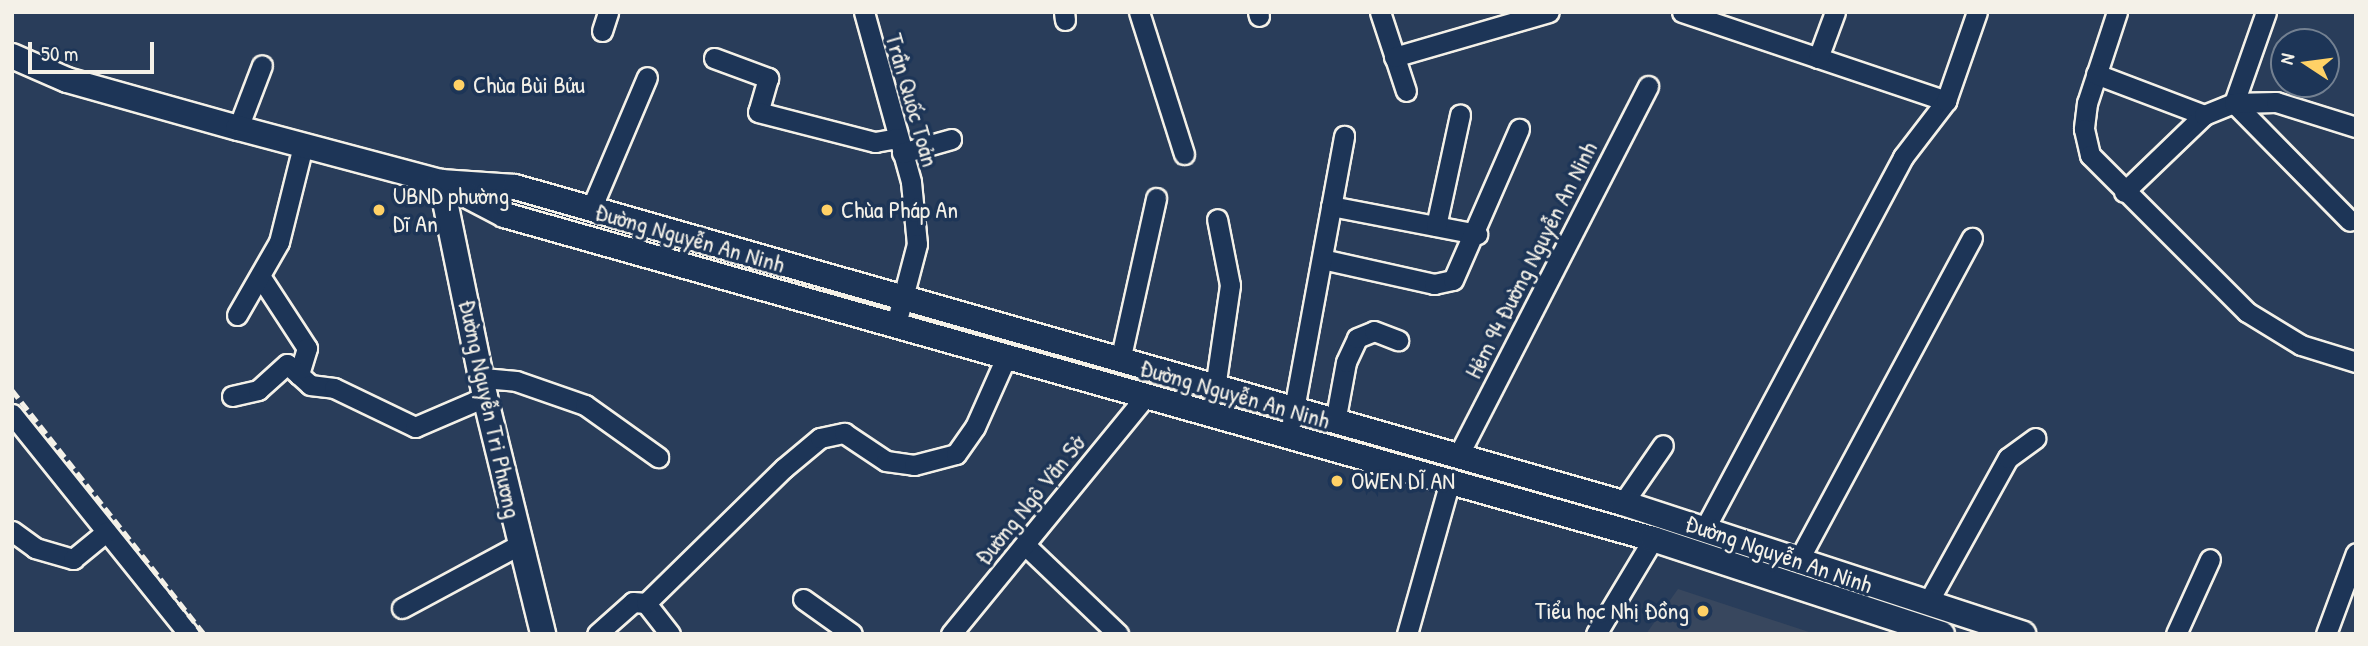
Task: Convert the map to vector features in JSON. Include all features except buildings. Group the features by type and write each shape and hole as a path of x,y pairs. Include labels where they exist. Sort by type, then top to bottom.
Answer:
{"main road":[{"name":"Đường Nguyễn An Ninh","path":"12,56 67,80 441,182 504,215 1146,396 1292,423 1335,422 1661,514 2023,634"},
{"name":"Đường Nguyễn An Ninh","path":"441,182 494,182 1215,388 1292,423 1450,481 1653,539 1942,634"},
{"name":"Đường Nguyễn Tri Phương","path":"441,182 519,545 543,634"},
{"path":"1653,539 1661,514"}],"street":[{"path":"602,32 608,12"},
{"name":"Trần Quốc Toản","path":"864,12 900,146 917,244 896,324"},
{"path":"1139,12 1184,154"},
{"path":"1380,12 1406,91"},
{"path":"1394,57 1549,12"},
{"path":"1818,58 1835,12"},
{"path":"1704,528 1903,157 1947,101 1977,12"},
{"path":"2117,12 2087,103 2086,146 2124,192 2247,312 2301,345 2356,362"},
{"path":"2234,103 2266,12"},
{"path":"1693,14 1947,101"},
{"path":"714,58 768,78 758,112 900,146 951,139"},
{"path":"238,128 262,65"},
{"path":"2096,74 2204,115"},
{"path":"591,209 647,77"},
{"name":"Hẻm 94 Đường Nguyễn An Ninh","path":"1458,456 1648,86"},
{"path":"2124,192 2204,115 2234,103 2276,102 2356,127"},
{"path":"2234,103 2354,216"},
{"path":"1436,226 1460,115"},
{"path":"1322,259 1434,284 1453,280 1477,233 1519,129"},
{"path":"1292,423 1343,136"},
{"path":"237,315 279,242 303,146"},
{"path":"1120,361 1156,198"},
{"path":"1331,206 1477,233"},
{"path":"1215,388 1230,285 1217,219"},
{"path":"1798,561 1972,238"},
{"path":"260,276 307,348 299,375"},
{"path":"1335,422 1346,362 1357,338 1374,331 1398,340"},
{"path":"597,634 633,602 646,603 820,439 845,433 886,461 914,465 956,454 975,427 1007,355"},
{"path":"232,396 258,390 286,364 299,375 415,427 484,388 516,380 585,405 657,457"},
{"name":"Đường Ngô Văn Sở","path":"951,634 1146,396"},
{"path":"12,414 189,634"},
{"path":"1927,604 2008,458 2036,438"},
{"path":"1623,503 1663,445"},
{"path":"1407,634 1450,481"},
{"path":"12,531 35,548 73,559 106,532"},
{"path":"1596,634 1653,539"},
{"path":"402,608 519,545"},
{"path":"1025,545 1118,634"},
{"path":"2326,634 2356,553"},
{"path":"2176,634 2210,559"},
{"path":"803,599 852,634"},
{"path":"646,603 670,634"}],"shaded area":[{"name":"Tiểu học Nhị Đồng","path":"1678,589 1812,633 1812,634 1646,634"}],"railway":[{"path":"12,390 204,634"}],"place":[{"name":"Chùa Bùi Bửu","path":"459,85"},
{"name":"UBND phường Dĩ An","path":"379,210"},
{"name":"Chùa Pháp An","path":"827,210"},
{"name":"OWEN DĨ AN","path":"1337,481"},
{"name":"Tiểu học Nhị Đồng","path":"1703,611"}]}
